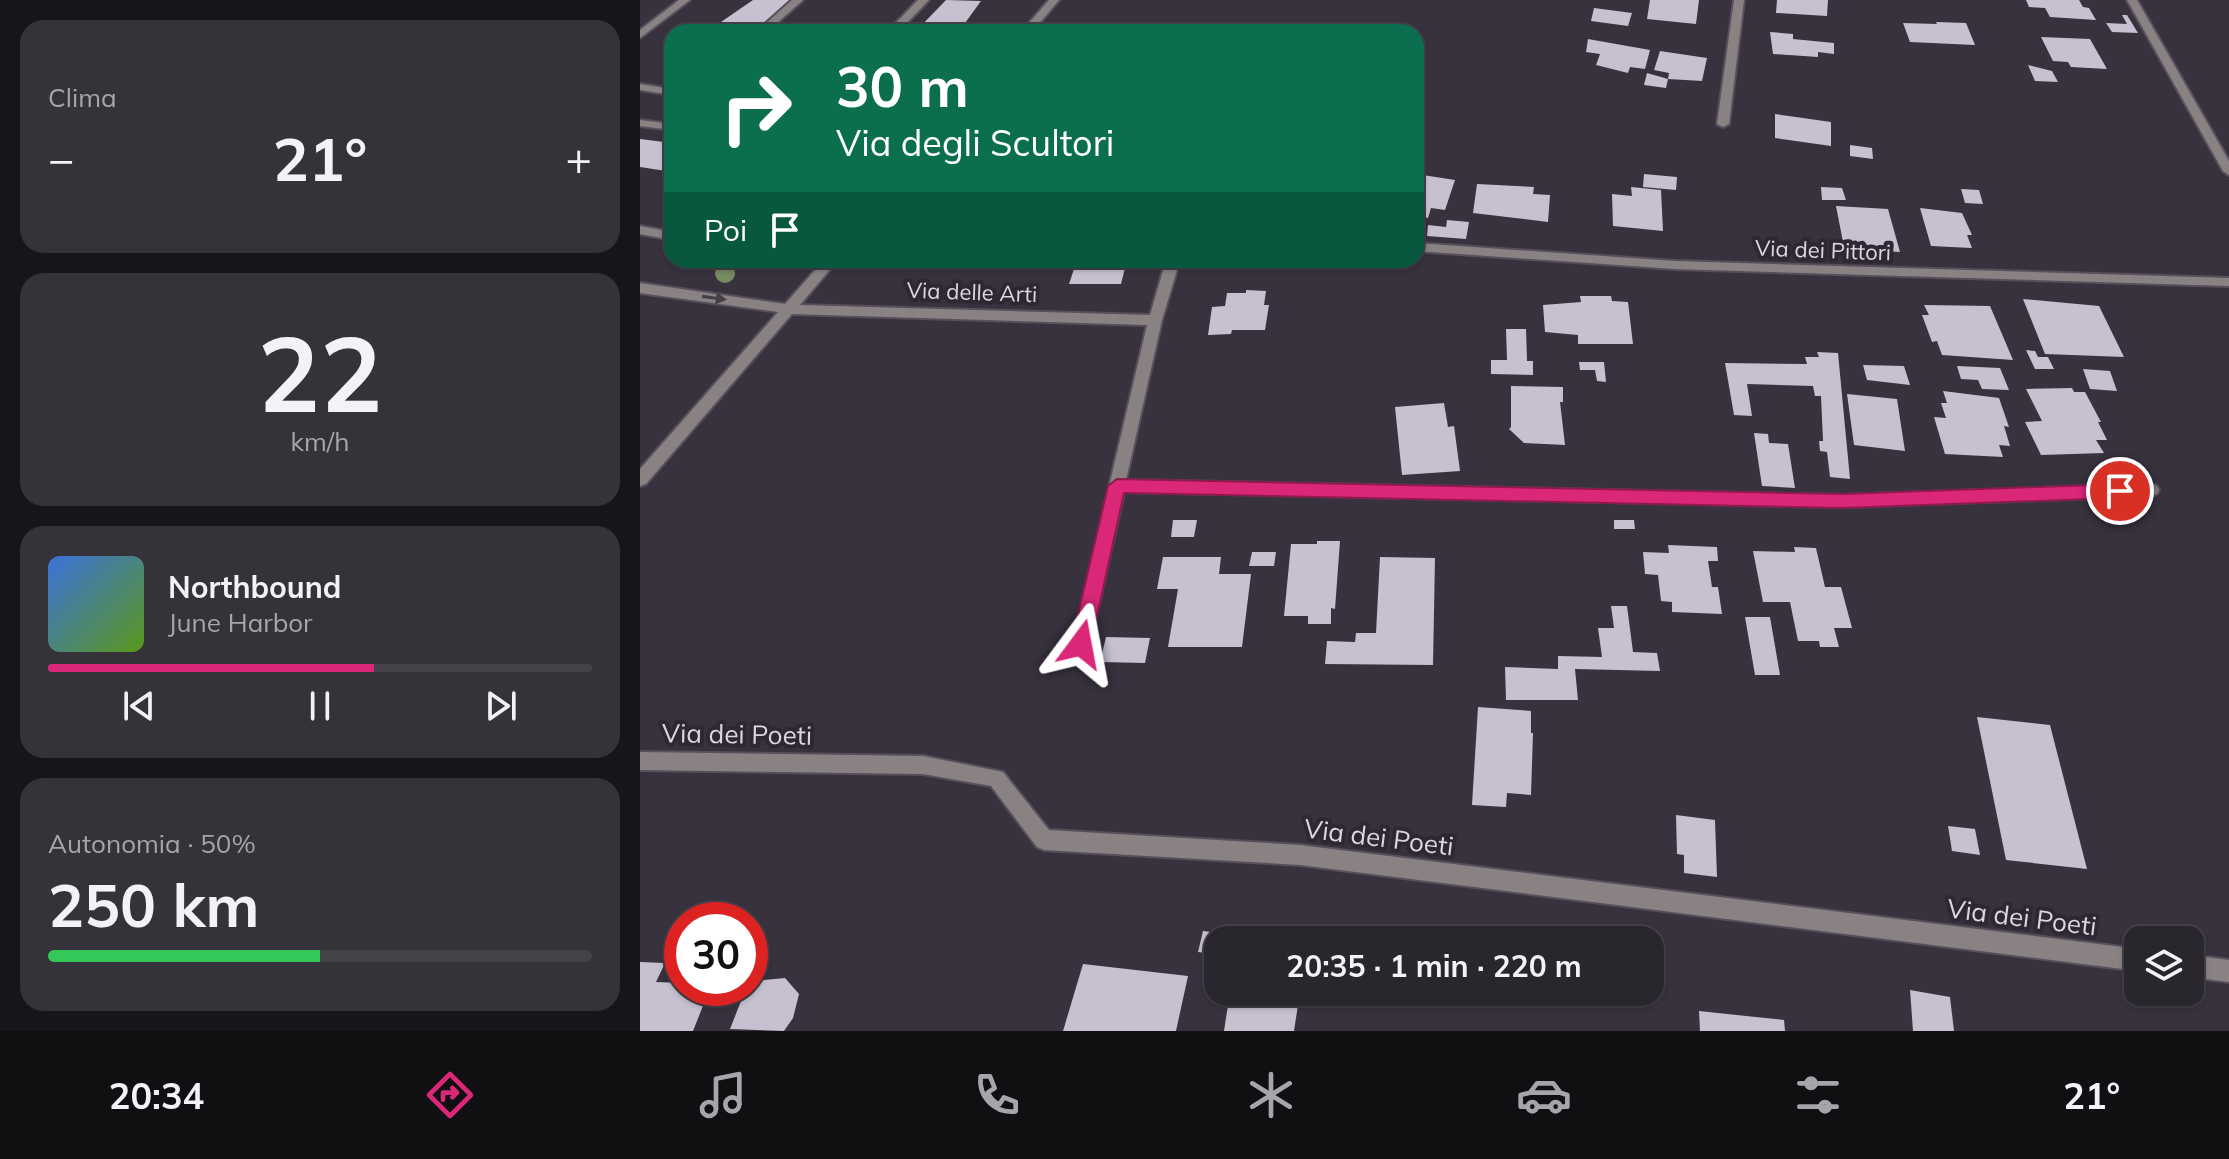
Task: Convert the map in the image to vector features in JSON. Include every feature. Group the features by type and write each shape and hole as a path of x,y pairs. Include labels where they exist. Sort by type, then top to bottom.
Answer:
{"street":[{"path":"640,35 685,0"},
{"path":"770,24 798,0"},
{"path":"900,24 924,0"},
{"path":"1033,24 1054,0"},
{"path":"1723,124 1739,0"},
{"path":"2132,0 2229,171"},
{"path":"640,87 664,91"},
{"path":"640,123 664,126"},
{"path":"640,230 664,234"},
{"name":"Via dei Pittori","path":"1424,248 1675,265 2229,282"},
{"path":"640,480 821,268"},
{"path":"1081,644 1155,320 1171,268"},
{"name":"Via delle Arti","path":"640,288 788,309 1155,320"},
{"path":"1117,486 1843,501 2151,490"},
{"name":"Via dei Poeti","path":"640,761 923,765 996,778 1044,840 1300,855 2124,958"},
{"path":"2204,968 2229,971"}],"building":[{"path":"753,0 794,0 766,24 721,22"},
{"path":"946,0 981,1 964,24 923,24"},
{"path":"1650,0 1699,0 1696,24 1647,19"},
{"path":"1777,0 1828,0 1827,16 1776,13"},
{"path":"2026,0 2079,0 2083,7 2089,8 2096,20 2050,17 2045,8 2029,7"},
{"path":"1594,8 1632,13 1628,26 1591,21"},
{"path":"2122,15 2127,15 2138,33 2112,32 2106,23 2127,24"},
{"path":"1903,23 1966,23 1975,45 1910,42"},
{"path":"1770,32 1793,34 1793,39 1834,43 1834,54 1818,52 1818,57 1773,54"},
{"path":"2041,37 2090,39 2107,69 2071,67 2068,62 2053,61"},
{"path":"1588,39 1650,50 1645,69 1630,67 1628,73 1596,65 1600,54 1586,52"},
{"path":"1660,51 1707,58 1702,81 1668,79 1669,73 1654,70"},
{"path":"2028,65 2052,71 2058,82 2035,81"},
{"path":"1647,73 1668,79 1666,88 1644,85"},
{"path":"1775,114 1831,122 1831,146 1775,138"},
{"path":"640,139 664,142 664,171 640,167"},
{"path":"1850,145 1872,148 1873,159 1850,156"},
{"path":"1644,174 1677,177 1676,190 1643,187"},
{"path":"1424,175 1455,180 1445,210 1431,208 1428,218 1424,217"},
{"path":"1477,184 1534,187 1533,194 1550,195 1548,222 1473,213"},
{"path":"1631,187 1661,190 1663,231 1613,226 1612,194 1632,196"},
{"path":"1821,187 1842,188 1846,200 1822,200"},
{"path":"1961,189 1979,190 1983,204 1965,203"},
{"path":"1836,206 1888,209 1900,252 1868,250 1866,243 1843,242"},
{"path":"1920,208 1962,213 1972,235 1967,235 1972,248 1931,246"},
{"path":"1447,220 1469,222 1466,239 1427,236 1428,225 1446,227"},
{"path":"1074,268 1125,268 1121,284 1069,284"},
{"path":"1246,290 1266,291 1264,305 1269,305 1265,330 1232,330 1231,334 1208,335 1212,307 1225,306 1227,293 1246,293"},
{"path":"1580,296 1611,296 1612,301 1628,302 1633,344 1578,344 1578,335 1545,332 1543,305 1581,302"},
{"path":"2023,299 2099,306 2124,357 2045,354"},
{"path":"1924,305 1990,306 2013,360 1942,355 1937,341 1932,342 1922,315 1929,315"},
{"path":"1506,329 1526,329 1527,361 1533,361 1533,375 1491,374 1491,360 1507,360"},
{"path":"2026,350 2035,351 2038,357 2048,357 2054,369 2035,369"},
{"path":"1817,352 1838,353 1850,479 1830,477 1827,452 1820,451 1819,441 1823,441 1821,396 1815,396 1813,386 1747,384 1752,416 1734,415 1725,363 1807,364 1805,357 1819,357"},
{"path":"1579,362 1604,362 1606,382 1597,381 1595,370 1580,370"},
{"path":"1863,365 1904,366 1910,385 1867,380"},
{"path":"1957,366 2000,368 2009,390 1982,389 1978,380 1961,379"},
{"path":"2083,369 2110,371 2117,391 2090,389"},
{"path":"1511,386 1563,387 1563,402 1560,402 1565,445 1524,443 1509,429"},
{"path":"2072,388 2074,392 2085,392 2101,422 2098,422 2107,440 2096,440 2104,453 2041,455 2025,422 2042,421 2026,389"},
{"path":"1943,391 1999,398 2009,427 2004,426 2010,446 1999,445 2003,457 1945,454 1934,417 1946,418 1941,403 1947,403"},
{"path":"1847,394 1897,399 1905,451 1854,445"},
{"path":"1444,403 1448,427 1454,426 1460,471 1402,475 1395,407"},
{"path":"1754,433 1768,434 1769,443 1788,444 1795,488 1762,486"},
{"path":"1173,520 1197,520 1194,537 1171,537"},
{"path":"1614,520 1634,520 1635,529 1614,529"},
{"path":"1317,541 1340,541 1331,624 1308,624 1308,616 1284,616 1291,544 1317,544"},
{"path":"1668,545 1717,547 1718,561 1708,561 1712,587 1718,587 1722,614 1672,612 1672,602 1661,601 1658,575 1645,574 1643,552 1669,553"},
{"path":"1794,547 1816,548 1825,587 1841,587 1852,628 1834,628 1839,647 1820,647 1819,641 1798,641 1790,602 1763,602 1753,551 1795,552"},
{"path":"1252,552 1276,552 1274,566 1249,566"},
{"path":"1163,557 1221,557 1219,574 1251,574 1242,647 1168,647 1178,589 1157,589"},
{"path":"1380,557 1435,558 1433,665 1325,664 1327,641 1355,642 1356,633 1376,633"},
{"path":"1611,606 1627,606 1633,652 1657,653 1660,671 1575,669 1578,700 1506,700 1505,667 1558,669 1558,656 1602,657 1598,628 1614,628"},
{"path":"1745,617 1770,617 1780,675 1755,675"},
{"path":"1106,637 1150,638 1145,663 1100,662"},
{"path":"1478,707 1531,711 1531,795 1507,793 1506,807 1472,805"},
{"path":"1977,717 2050,725 2087,869 2006,860"},
{"path":"1676,815 1715,820 1717,877 1684,873 1684,855 1677,854"},
{"path":"1948,826 1975,829 1980,855 1952,851"},
{"path":"1203,931 1204,931 1204,953 1198,952"},
{"path":"640,962 664,963 656,982 664,982 664,1006 703,1006 693,1031 640,1031"},
{"path":"1083,964 1188,976 1176,1031 1063,1031"},
{"path":"785,978 799,994 793,1018 784,1031 730,1029 739,1006 768,1006 768,980"},
{"path":"1910,990 1950,997 1954,1031 1913,1031"},
{"path":"1228,1006 1298,1006 1294,1031 1224,1031"},
{"path":"1699,1011 1784,1020 1785,1031 1700,1031"}],"route":[{"path":"1081,644 1117,486 1843,501 2120,491"}]}
